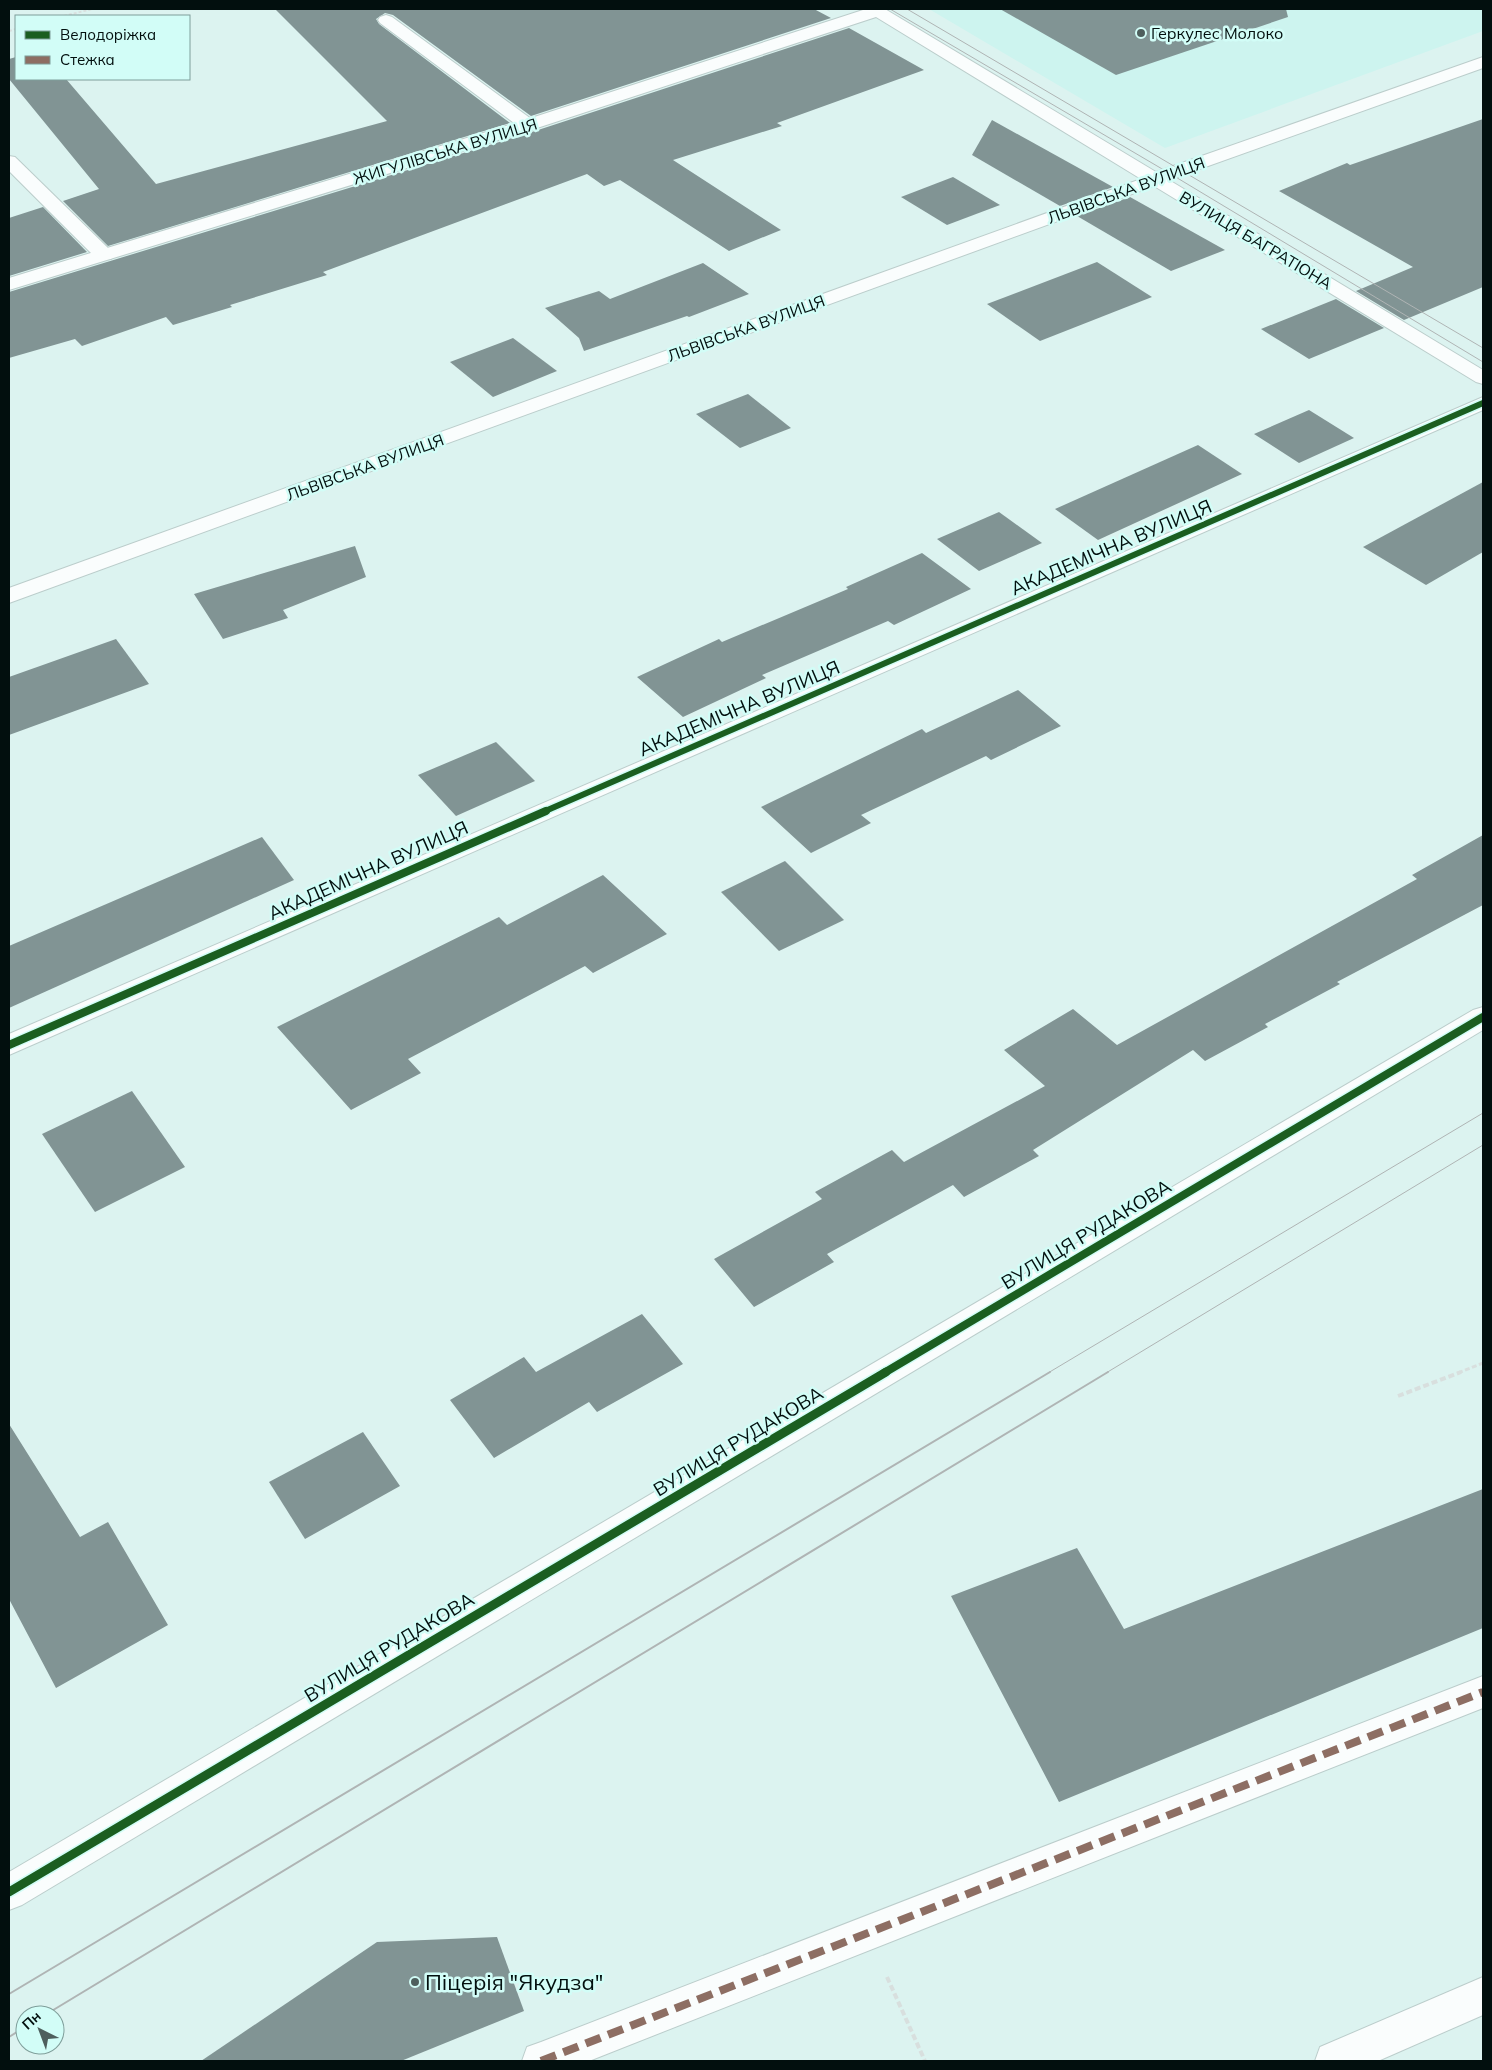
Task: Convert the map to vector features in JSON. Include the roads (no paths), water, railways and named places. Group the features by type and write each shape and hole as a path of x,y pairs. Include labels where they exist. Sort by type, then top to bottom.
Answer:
{"street":[{"name":"ЖИГУЛІВСЬКА ВУЛИЦЯ","path":"9,284 528,126 876,10"},
{"name":"ВУЛИЦЯ БАГРАТІОНА","path":"876,10 1483,378"},
{"path":"386,20 528,126"},
{"name":"ЛЬВІВСЬКА ВУЛИЦЯ","path":"9,596 1157,179 1169,173 1483,62"},
{"path":"9,161 104,255"},
{"name":"АКАДЕМІЧНА ВУЛИЦЯ","path":"9,1045 1483,403"},
{"name":"ВУЛИЦЯ РУДАКОВА","path":"9,1892 1483,1017"},
{"path":"541,2061 1483,1692"},
{"path":"1334,2061 1483,1996"}],"tram line":[{"path":"890,9 1169,173 1483,362"},
{"path":"907,9 1483,348"},
{"path":"1048,1373 1483,1113"},
{"path":"1106,1373 1483,1145"},
{"path":"9,1994 1050,1372"},
{"path":"62,2005 1108,1372"},
{"path":"9,2037 15,2033"}],"place":[{"name":"Геркулес Молоко","path":"1141,33"},
{"name":"Піцерія \"Якудза\"","path":"415,1982"}]}
